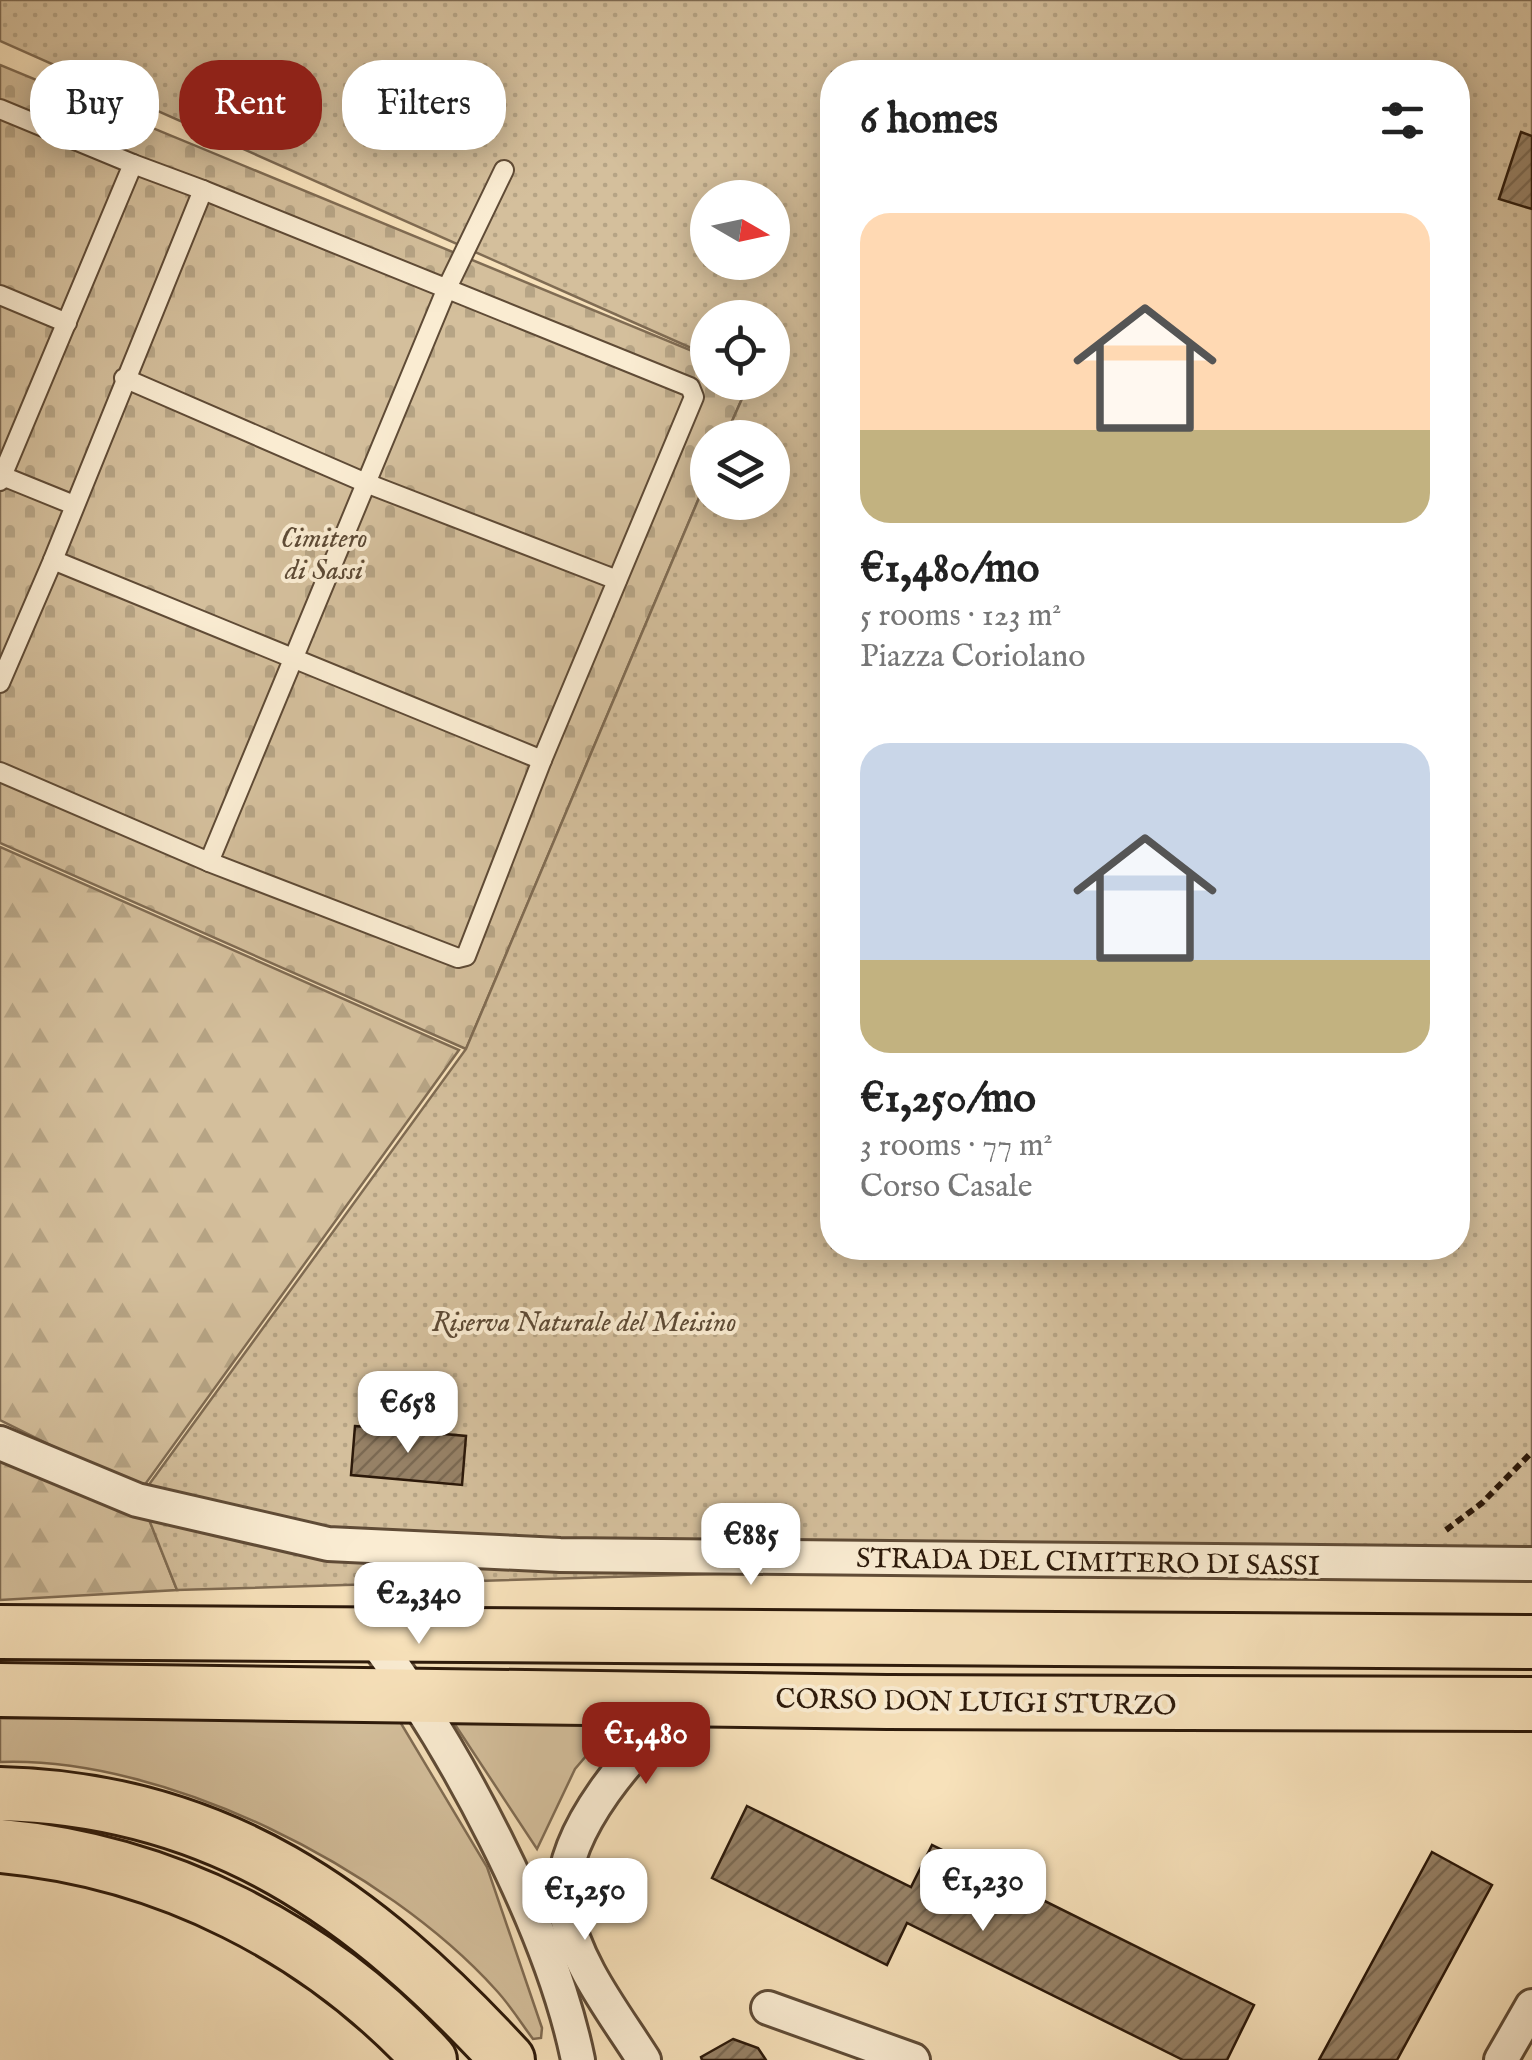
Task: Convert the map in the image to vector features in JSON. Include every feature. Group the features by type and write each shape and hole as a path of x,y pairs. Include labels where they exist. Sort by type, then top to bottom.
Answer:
{"main road":[{"path":"0,1632 1532,1642"},
{"name":"CORSO DON LUIGI STURZO","path":"0,1690 1532,1704"},
{"path":"0,1794 54,1795 122,1808 255,1853 333,1900 405,1956 508,2060"},
{"path":"0,1846 106,1862 188,1890 266,1926 400,2026 430,2060"}],"street":[{"name":"STRADA DEL CIMITERO DI SASSI","path":"0,1443 137,1500 328,1544 560,1555 1532,1564"},
{"path":"372,1636 416,1694 482,1814 547,1958 578,2060"},
{"path":"547,1958 564,1907 572,1851 627,1758 692,1698"},
{"path":"564,1907 574,1938 600,1990 644,2060"},
{"path":"547,1958 600,1990"},
{"path":"1500,2060 1532,2006"},
{"path":"768,2008 913,2060"}],"lane":[{"path":"0,110 690,387 694,396 542,760 466,956 458,958 209,862 0,772"},
{"path":"74,505 1,477 132,164"},
{"path":"209,862 447,288 504,170"},
{"path":"0,683 203,190"},
{"path":"0,295 67,323"},
{"path":"124,378 366,482 617,580"},
{"path":"53,560 293,662 542,760"}],"path":[{"path":"1400,1564 1482,1503 1532,1452"}],"green space":[{"name":"Riserva Naturale del Meisino","path":"0,0 1532,0 1532,1556 1377,1554 177,1590 140,1497 466,1049 690,519 790,520 790,420 733,420 741,400 790,400 790,300 690,300 690,347 245,150 322,150 322,60 179,60 179,120 159,112 159,60 43,60 0,41"},
{"name":"Cimitero di Sassi","path":"0,65 30,77 30,150 159,150 159,131 179,139 179,150 206,150 690,350 690,400 741,400 733,420 690,420 690,519 466,1049 0,843"},
{"path":"0,847 459,1050 141,1490 0,1420"},
{"path":"0,1449 144,1506 177,1590 0,1600"},
{"path":"0,1718 399,1720 487,1867 542,2028 541,2038 533,2039 501,1996 450,1945 395,1902 334,1863 269,1828 200,1799 132,1778 64,1765 0,1762"},
{"path":"452,1720 616,1721 575,1769 537,1849"}],"building":[{"path":"1521,132 1532,136 1532,209 1499,199"},
{"path":"355,1426 466,1436 462,1485 351,1475"},
{"path":"747,1806 911,1887 932,1845 1254,2005 1227,2060 1183,2060 907,1923 887,1965 712,1878"},
{"path":"1432,1852 1492,1885 1397,2060 1319,2060"},
{"path":"733,2039 758,2048 766,2060 702,2060 701,2057"}]}
